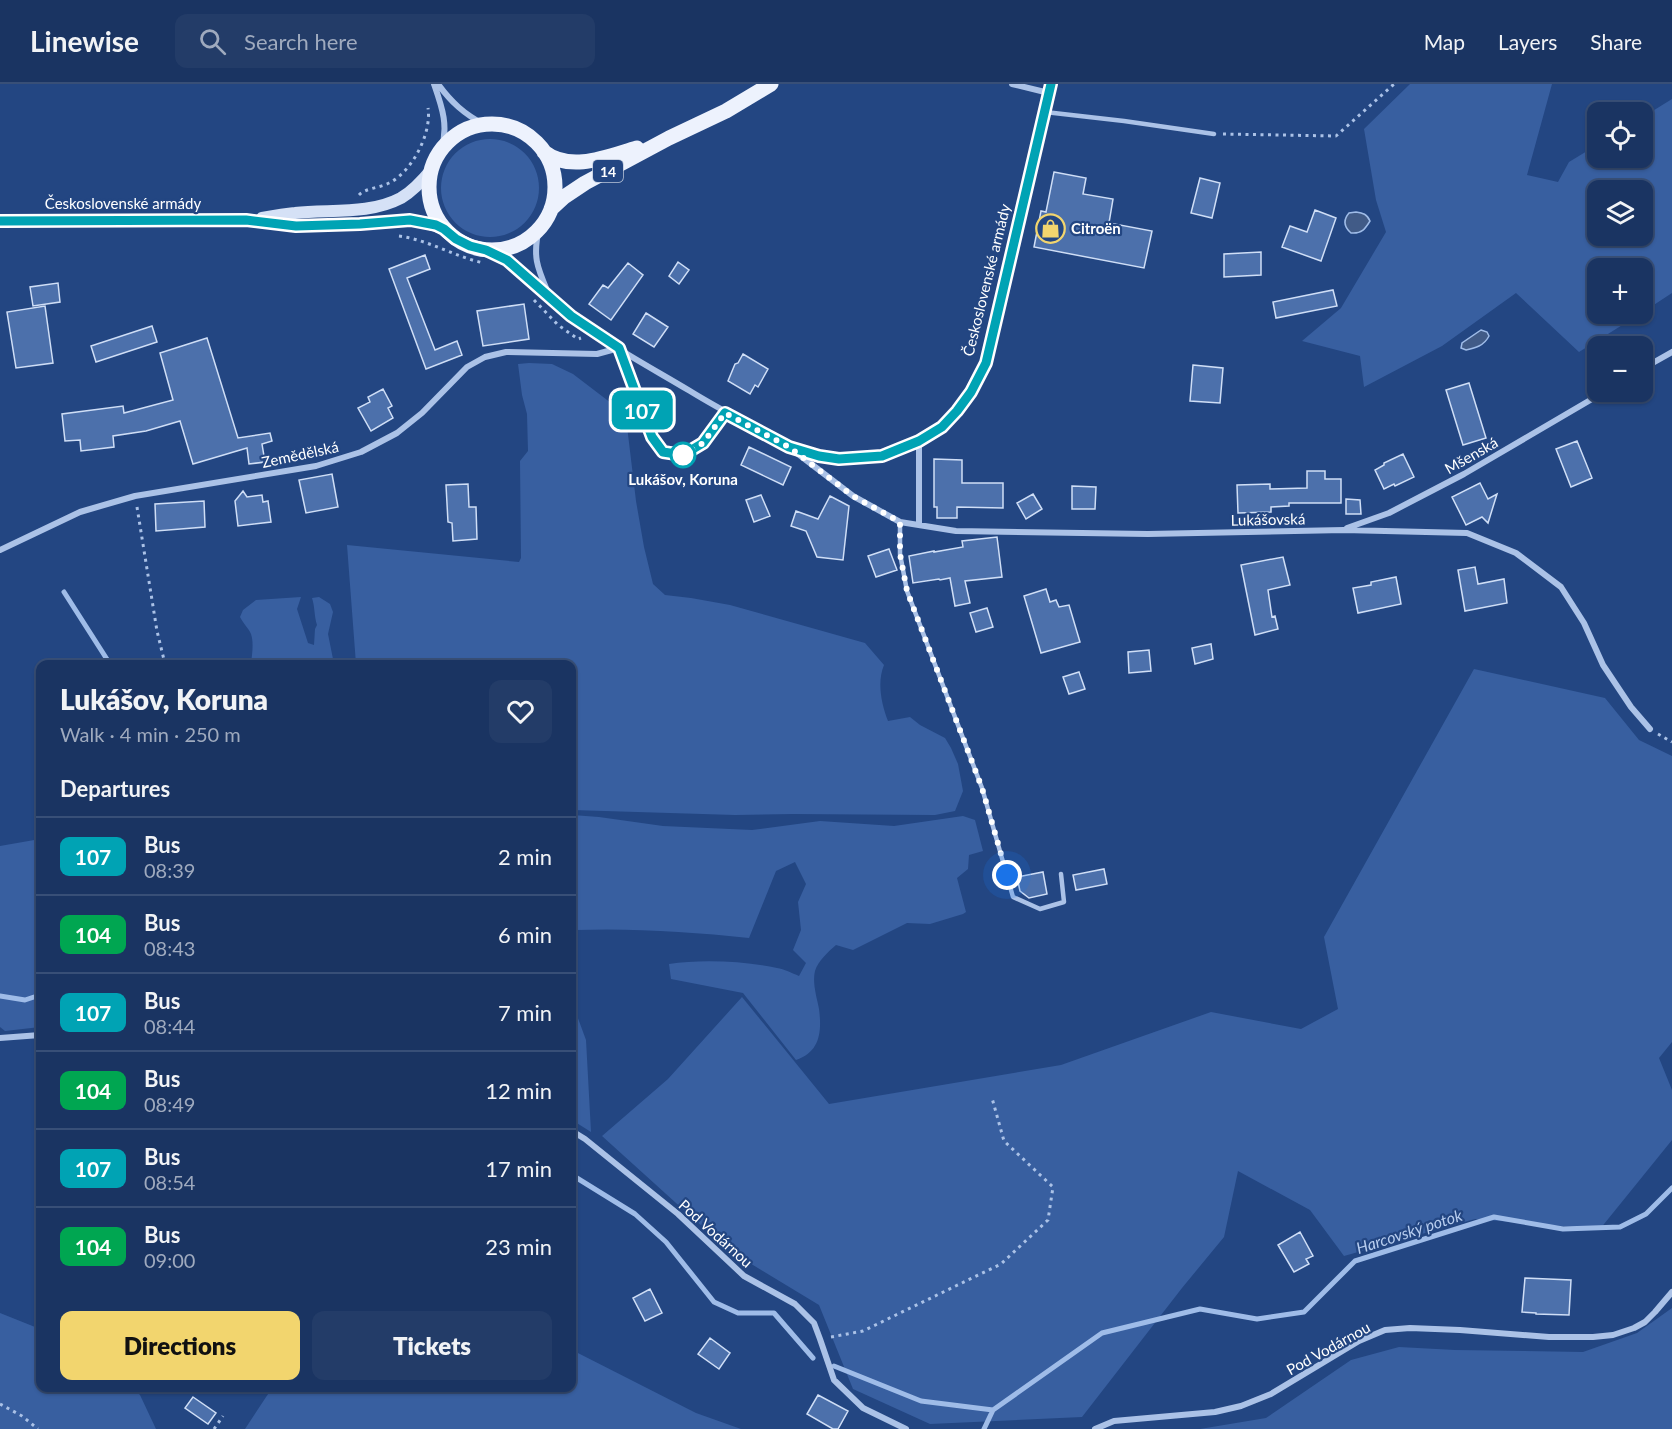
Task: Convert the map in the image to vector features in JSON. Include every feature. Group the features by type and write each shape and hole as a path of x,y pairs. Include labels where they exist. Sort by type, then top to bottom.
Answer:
{"main road":[{"name":"14","path":"551,209 574,189 669,138 726,111 771,84"},
{"name":"Československé armády","path":"485,125 502,125 518,130 532,139 544,152 555,180 555,195 551,209 539,229 528,239 501,250 486,250 456,239 444,229 431,201 429,185 432,169 441,151 460,133 485,125"},
{"name":"14","path":"544,152 554,159 593,160 669,138"}],"street":[{"path":"436,84 456,106 485,125"},
{"path":"436,84 445,117 441,151"},
{"path":"1012,84 1049,93"},
{"name":"Československé armády","path":"486,250 507,260 571,316 619,348 725,413 789,447 839,459 882,456 919,441 942,427 971,392 986,363 1051,84"},
{"name":"Československé armády","path":"246,220 294,213 371,208 386,204 411,191 432,169"},
{"name":"Československé armády","path":"0,221 246,220 296,226 410,220 444,229"},
{"name":"Československé armády","path":"539,229 536,250 537,265 550,299"},
{"name":"Zemědělská","path":"0,550 80,512 135,496 316,466 361,452 397,433 422,413 467,367 485,357 506,352 597,354 619,348"},
{"path":"1653,363 1672,352"},
{"name":"Mšenská","path":"1344,530 1389,513 1464,474 1587,402"},
{"path":"919,441 919,525"},
{"name":"Lukášovská","path":"789,447 853,496 900,522 956,531 1148,534 1344,530 1467,533 1516,553 1561,587 1584,623 1603,664 1631,707 1650,729"},
{"path":"0,1038 36,1035"},
{"name":"Pod Vodárnou","path":"576,1133 678,1214 744,1276 795,1304 814,1323 834,1380 863,1408 906,1429"},
{"name":"Pod Vodárnou","path":"1095,1429 1114,1421 1215,1412 1241,1406 1271,1394 1359,1341 1385,1330 1450,1329 1549,1337 1613,1335 1644,1322 1672,1292"}],"lane":[{"path":"1045,112 1214,134"},
{"path":"619,348 652,437 663,452 683,455 703,443 725,413"},
{"path":"900,522 900,554 907,591 982,788 1014,897 1040,909 1064,902 1061,874"}],"path":[{"path":"1214,134 1336,136 1394,84"},
{"path":"135,496 157,631 164,660"},
{"path":"1650,729 1672,742"},
{"path":"820,1338 863,1332 1001,1264 1048,1220 1053,1187 1004,1141 992,1098"},
{"path":"0,1404 22,1416 38,1429"},
{"path":"214,1429 223,1416"}],"shaded area":[{"path":"1410,84 1552,84 1527,175 1558,182 1569,162 1587,151 1587,168 1653,168 1653,111 1672,99 1672,293 1653,305 1653,258 1587,258 1587,324 1624,324 1605,336 1587,336 1587,347 1579,352 1516,293 1442,346 1364,387 1360,356 1302,341 1341,308 1386,232 1376,200 1364,129"},
{"path":"490,139 509,143 524,154 535,169 539,188 535,207 524,222 509,233 490,237 471,233 456,222 445,207 441,188 445,169 456,154 471,143"},
{"path":"1349,213 1364,214 1370,221 1363,230 1351,233 1345,221"},
{"path":"1481,330 1487,332 1489,336 1485,342 1466,350 1461,348 1462,343"},
{"path":"518,364 552,364 573,374 611,403 627,426 636,501 653,584 665,595 730,605 865,643 884,665 881,693 888,721 910,717 945,738 951,748 958,764 963,791 955,811 935,815 735,815 576,810 576,660 356,660 347,545 519,562 521,558 520,461 528,451 527,414"},
{"path":"301,597 297,609 308,643 314,645 317,625 312,598 319,597 330,604 333,612 328,634 333,660 251,660 252,638 240,617 243,610 256,600"},
{"path":"1474,669 1605,698 1639,740 1672,756 1672,1042 1659,1058 1672,1090 1672,1140 1600,1229 1475,1219 1344,1256 1310,1210 1238,1171 1224,1237 1082,1417 930,1424 853,1389 819,1305 753,1265 697,1222 602,1136 668,1079 742,997 829,1104 1061,1065 1211,1012 1301,1029 1338,1009 1324,937"},
{"path":"576,815 663,826 752,830 820,821 894,826 963,816 975,820 983,851 969,855 968,869 957,878 966,912 930,924 907,923 853,950 836,945 816,967 814,976 820,1017 818,1040 810,1052 796,1060 743,993 671,979 669,964 709,961 737,962 780,969 799,976 806,963 793,950 801,930 798,902 806,884 795,862 776,871 749,938 619,930 576,930"},
{"path":"36,840 36,1027 5,1031 0,1027 0,846"},
{"path":"576,1013 586,1040 591,1132 576,1123"},
{"path":"1672,1308 1672,1429 1200,1429 1266,1418 1351,1360 1399,1347 1583,1352 1637,1333"},
{"path":"0,1313 36,1327 36,1392 137,1392 156,1429 0,1429"},
{"path":"576,1352 696,1413 741,1429 245,1429 269,1392 576,1392"}],"building":[{"path":"1054,172 1086,178 1083,194 1113,199 1109,223 1152,231 1144,268 1034,247 1041,211 1046,212"},
{"path":"1200,178 1220,183 1212,218 1191,213"},
{"path":"1315,210 1336,218 1321,261 1282,247 1290,226 1307,232"},
{"path":"1261,252 1261,275 1224,277 1224,254"},
{"path":"425,255 430,269 407,278 435,350 457,341 462,355 426,369 389,269"},
{"path":"678,262 689,270 679,284 669,276"},
{"path":"628,263 643,275 611,320 589,304 603,285 608,288"},
{"path":"58,283 60,302 33,306 30,287"},
{"path":"1333,290 1337,306 1276,318 1273,302"},
{"path":"524,304 529,339 483,346 477,311"},
{"path":"45,306 53,363 16,368 7,312"},
{"path":"646,313 668,327 654,347 633,334"},
{"path":"152,326 157,342 96,362 91,346"},
{"path":"207,338 238,438 270,433 272,441 262,444 265,462 249,464 247,448 193,464 180,421 146,431 113,436 114,447 81,451 80,440 65,441 62,414 123,406 124,413 173,400 160,353"},
{"path":"743,354 768,369 758,387 755,385 750,394 728,381 735,364"},
{"path":"1193,365 1223,368 1220,403 1190,401"},
{"path":"1469,383 1486,438 1463,445 1446,390"},
{"path":"383,389 392,406 388,408 393,418 371,431 358,408 370,402 368,397"},
{"path":"1577,441 1592,478 1571,487 1556,449"},
{"path":"749,447 791,467 783,485 741,465"},
{"path":"1403,454 1414,477 1384,489 1375,470"},
{"path":"934,459 962,460 962,483 1003,483 1003,508 957,507 957,518 937,518 937,507 934,507"},
{"path":"1307,471 1325,471 1325,479 1341,479 1341,503 1289,503 1289,506 1271,507 1271,512 1238,513 1237,485 1270,484 1270,489 1307,488"},
{"path":"332,474 338,507 306,513 299,480"},
{"path":"1480,483 1488,499 1497,494 1488,523 1482,517 1466,525 1452,497"},
{"path":"468,484 469,507 476,507 477,539 453,541 452,523 448,522 446,485"},
{"path":"1072,486 1096,487 1095,509 1072,509"},
{"path":"243,491 247,497 262,495 263,502 268,501 271,522 238,526 235,501"},
{"path":"1033,494 1042,509 1026,519 1017,503"},
{"path":"761,495 770,516 754,522 746,500"},
{"path":"830,496 849,506 843,560 817,557 806,531 791,526 796,511 818,519"},
{"path":"1346,499 1360,500 1361,514 1346,514"},
{"path":"204,501 205,527 156,531 155,504"},
{"path":"997,537 1002,577 965,581 970,603 955,606 950,578 913,583 909,556 963,547 962,541"},
{"path":"889,549 897,570 876,577 868,556"},
{"path":"1283,557 1290,585 1268,590 1272,617 1275,616 1278,629 1255,635 1241,565"},
{"path":"1475,567 1478,584 1504,579 1507,603 1465,611 1458,570"},
{"path":"1396,577 1401,604 1358,613 1353,588"},
{"path":"1046,589 1050,602 1056,600 1059,607 1069,605 1080,642 1041,653 1024,596"},
{"path":"987,608 993,627 976,632 970,613"},
{"path":"1211,644 1213,659 1195,664 1192,648"},
{"path":"1149,650 1151,671 1129,673 1128,652"},
{"path":"1079,672 1085,689 1069,694 1063,677"},
{"path":"1104,869 1107,884 1076,890 1073,875"},
{"path":"1043,872 1047,894 1029,898 1020,891 1017,877"},
{"path":"1300,1232 1313,1256 1306,1259 1309,1264 1294,1272 1278,1245"},
{"path":"1525,1278 1571,1280 1569,1315 1522,1312"},
{"path":"650,1289 662,1313 645,1321 633,1298"},
{"path":"710,1338 730,1353 719,1369 698,1354"},
{"path":"818,1395 848,1411 838,1429 833,1429 807,1414"},
{"path":"193,1397 216,1413 208,1424 185,1408"}],"waterway":[{"path":"64,592 107,660"},
{"name":"Harcovský potok","path":"0,996 25,1000 36,996"},
{"name":"Harcovský potok","path":"576,1177 635,1214 666,1242 714,1302 738,1313 774,1313 813,1358"},
{"name":"Harcovský potok","path":"834,1366 921,1401 993,1410 1102,1333 1200,1309 1257,1319 1304,1312 1355,1261 1494,1217 1563,1229 1620,1227 1646,1214 1672,1188"},
{"path":"984,1429 993,1410"}],"bus line":[{"name":"107","path":"0,221 246,220 296,226 410,220 436,225 470,246 486,250 507,260 571,316 619,348 652,437 663,452 683,455 703,443 725,413 789,447 819,456 839,459 882,456 901,450 942,427 971,392 986,363 1051,84"}],"place":[{"name":"Citroën","path":"1050,228"},
{"name":"Lukášov, Koruna","path":"683,455"}],"route":[{"path":"683,455 703,443 725,413 789,447 853,496 900,522 900,554 907,591 982,788 1007,875"}]}
